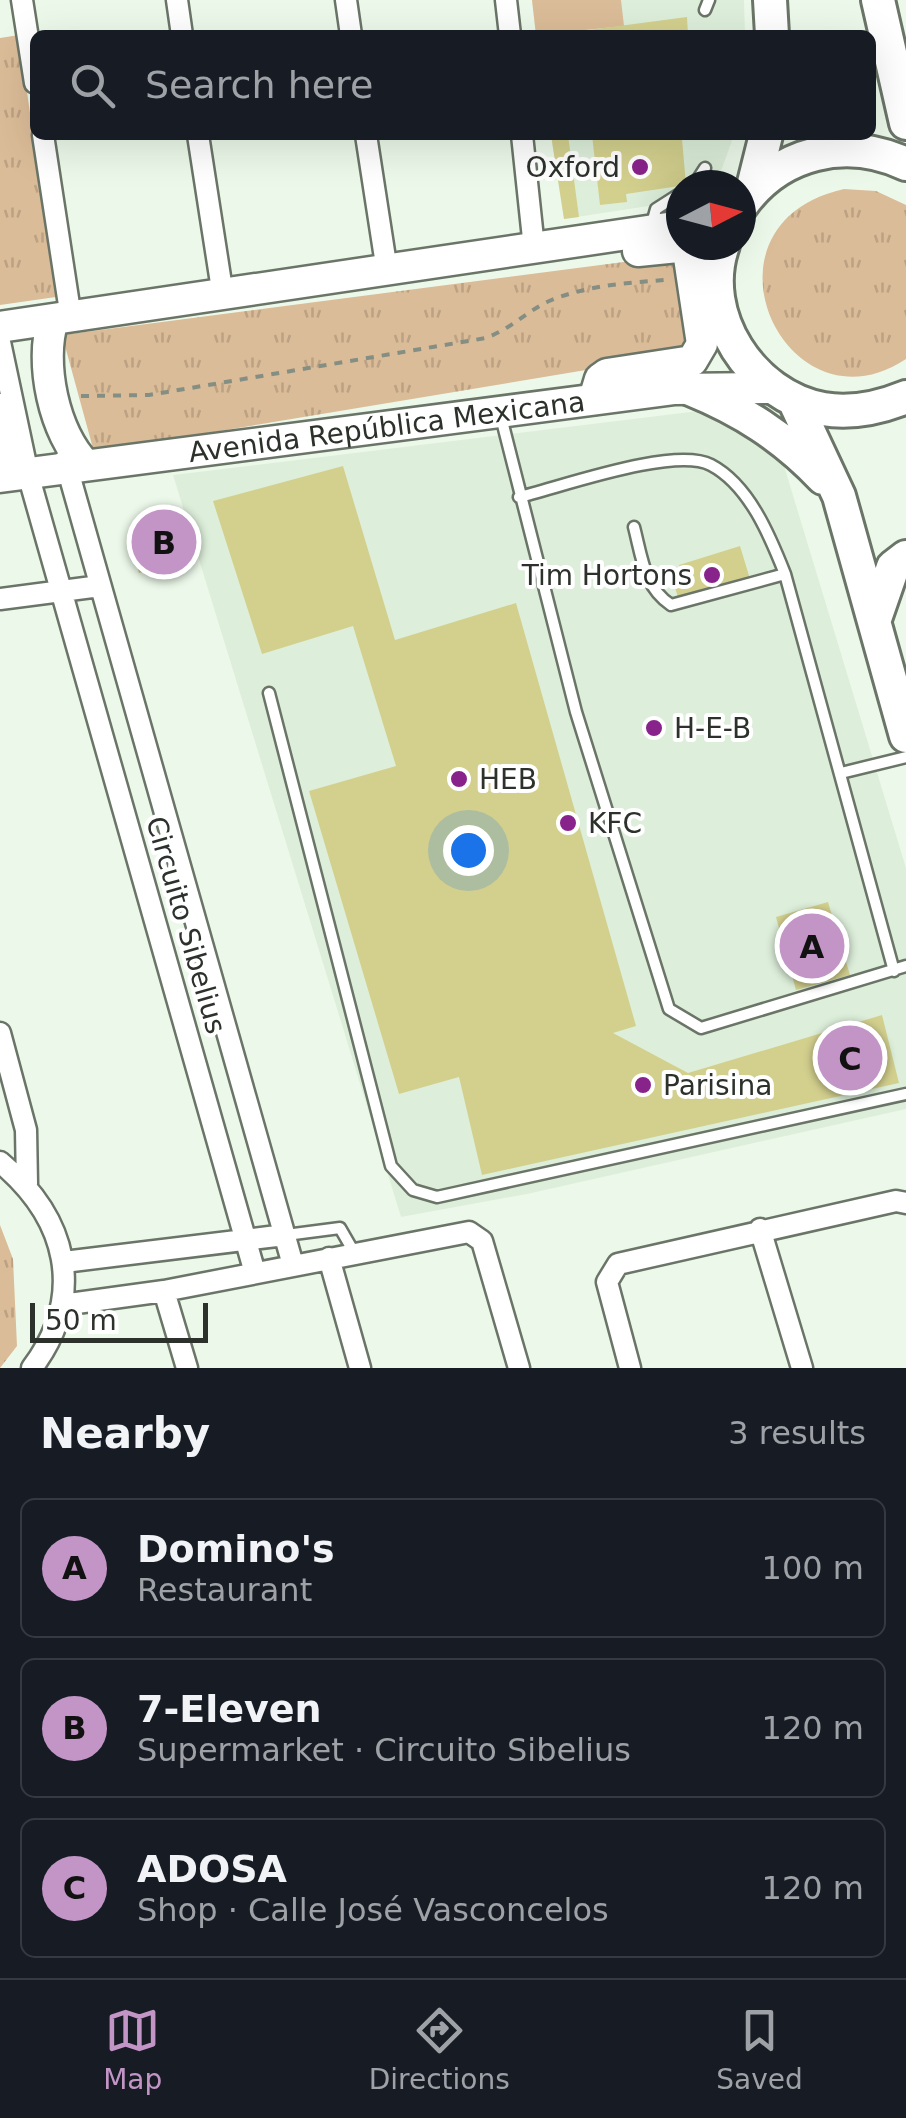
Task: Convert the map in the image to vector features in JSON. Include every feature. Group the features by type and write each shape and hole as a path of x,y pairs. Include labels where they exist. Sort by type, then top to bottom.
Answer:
{"main road":[{"path":"770,0 772,30"},
{"path":"878,0 906,122"},
{"path":"755,170 764,140"},
{"path":"756,188 772,173 822,151 854,149 906,164"},
{"path":"0,326 666,228"},
{"path":"568,243 586,256 678,247 692,260 702,344 699,354 692,361 607,374 600,379 594,400"},
{"path":"721,260 717,289 722,318 734,346 784,394 840,496 906,736"},
{"path":"51,320 48,336 54,397 76,467"},
{"path":"690,389 748,415 781,438 840,496"},
{"name":"Avenida República Mexicana","path":"14,476 690,389 784,394"},
{"path":"784,394 822,409 852,411 906,397"},
{"path":"0,409 0,460"},
{"path":"876,616 893,566 906,557"}],"street":[{"path":"22,0 30,51"},
{"path":"177,0 181,30"},
{"path":"346,0 351,30"},
{"path":"506,0 509,30"},
{"name":"Circuito Sibelius","path":"43,140 51,320 100,586 293,1265"},
{"path":"199,140 223,296"},
{"path":"367,140 387,271"},
{"path":"523,140 534,248"},
{"name":"Circuito Sibelius","path":"0,342 14,476 63,591 256,1274"},
{"path":"0,599 100,586"},
{"path":"0,1033 26,1130 27,1184"},
{"path":"0,1162 27,1184 47,1211 64,1262 62,1305 32,1368"},
{"path":"630,1368 607,1282 618,1264 760,1229 901,1202"},
{"path":"760,1229 802,1368"},
{"path":"62,1305 164,1291 460,1232 476,1235 482,1241 518,1368"},
{"path":"64,1262 285,1235"},
{"path":"328,1258 360,1368"},
{"path":"164,1291 186,1368"}],"lane":[{"path":"650,230 656,209 666,203"},
{"path":"500,411 519,497 576,712 668,1009 701,1028 900,968 785,574 769,534 744,496 711,465 673,460 519,497"},
{"path":"634,528 646,575 656,594 672,604 785,574"},
{"path":"269,694 391,1166 413,1190 437,1198 906,1094"},
{"path":"841,773 906,757"},
{"path":"285,1235 340,1228 355,1254"}],"path":[{"path":"54,397 149,395 428,349 486,338 514,327 546,303 608,284 672,279 695,284"}],"shaded area":[{"path":"532,0 744,0 745,30 535,30"},
{"name":"Oxford","path":"552,140 732,140 721,170 666,170 666,203 564,219"},
{"name":"HEB","path":"765,403 906,868 906,1109 527,1194 401,1217 173,475"}],"green space":[{"path":"532,0 621,0 624,26 535,30"},
{"path":"19,35 30,140 34,140 56,297 0,305 0,38"},
{"path":"844,189 876,191 906,205 906,359 862,376 823,371 792,350 771,318 763,280 770,242 796,210"},
{"path":"666,256 666,260 686,260 694,352 94,452 62,335"},
{"path":"0,1225 13,1259 17,1346 0,1368"}],"building":[{"path":"687,17 688,30 589,30"},
{"path":"552,140 569,140 579,217 564,219"},
{"path":"593,140 682,140 685,170 666,170 666,188 626,194 627,202 600,205"},
{"name":"HEB","path":"343,466 395,640 516,603 636,1026 613,1033 688,1073 882,1015 899,1083 482,1175 459,1077 399,1094 309,791 396,766 353,626 262,654 213,501"},
{"path":"172,505 187,560 139,573 136,562 150,558 141,526 151,511"},
{"name":"Tim Hortons","path":"740,546 750,579 679,600 671,576 682,573 679,565"},
{"path":"828,902 850,975 796,990 776,917"}],"place":[{"name":"Oxford","path":"640,167"},
{"name":"7-Eleven","path":"164,542"},
{"name":"Tim Hortons","path":"712,575"},
{"name":"H-E-B","path":"654,728"},
{"name":"HEB","path":"459,779"},
{"name":"KFC","path":"568,823"},
{"name":"Domino's","path":"812,946"},
{"name":"ADOSA","path":"850,1058"},
{"name":"Parisina","path":"643,1085"}]}
